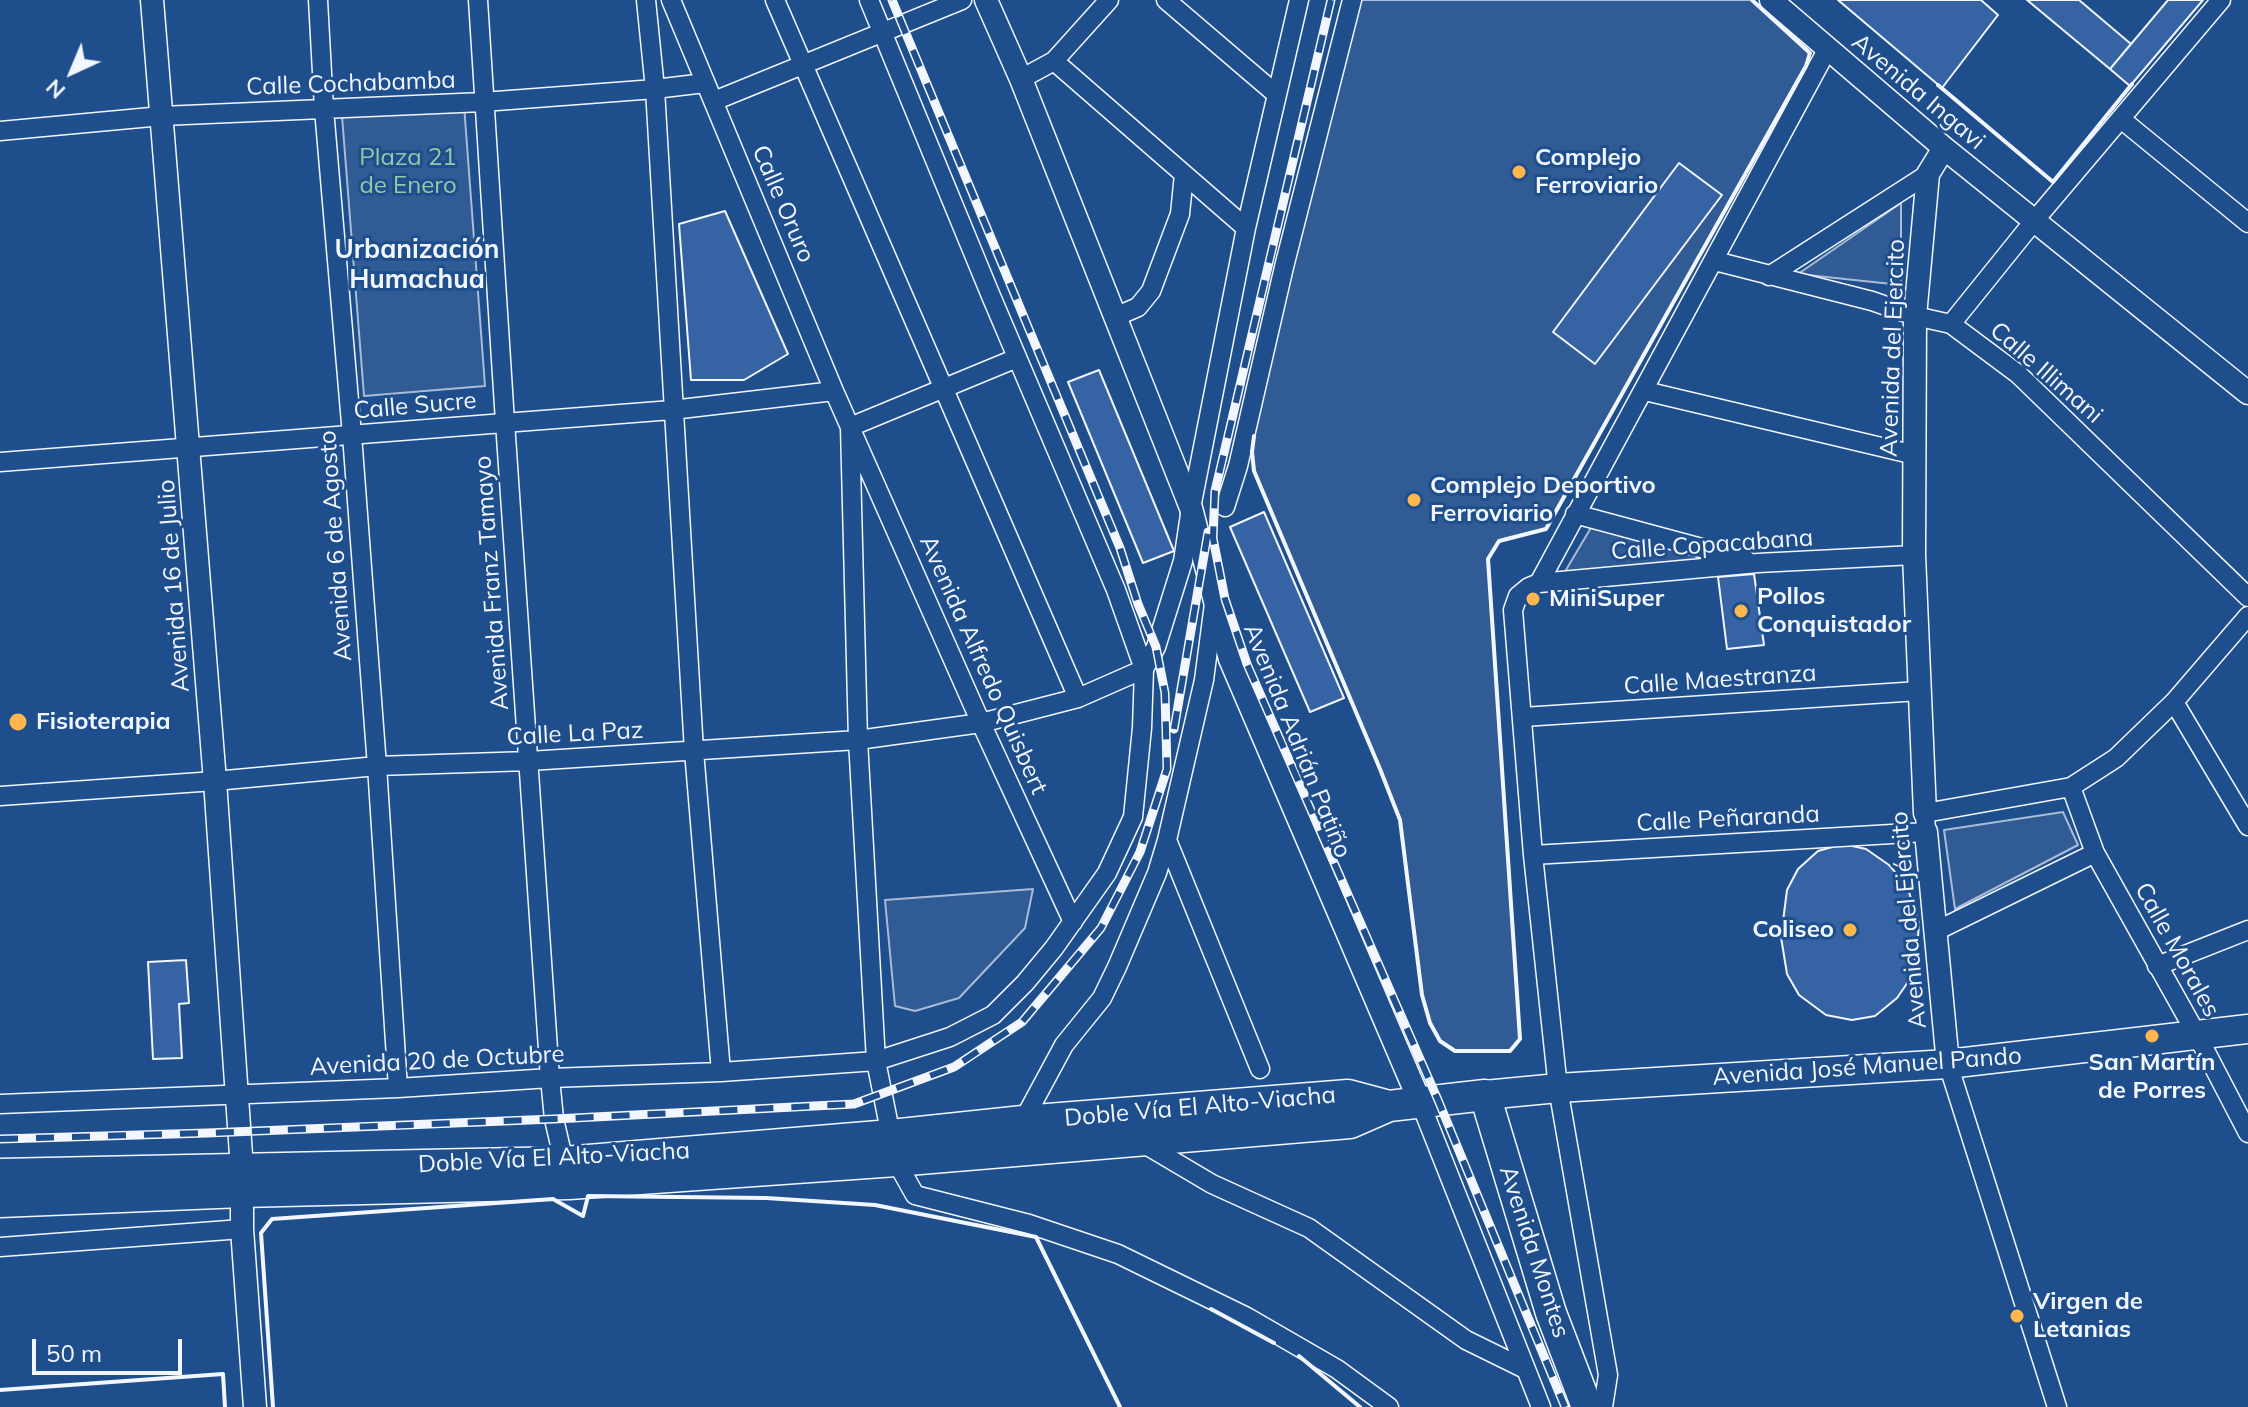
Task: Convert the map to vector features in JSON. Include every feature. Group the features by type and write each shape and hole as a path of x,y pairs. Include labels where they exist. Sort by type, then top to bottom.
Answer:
{"highway":[{"name":"Doble Vía El Alto-Viacha","path":"0,1174 569,1184 894,1148 1023,1121 1348,1095 1389,1106"},
{"path":"1389,1106 1485,1095"},
{"name":"Avenida Montes","path":"1485,1095 1551,1313 1587,1407"},
{"name":"Doble Vía El Alto-Viacha","path":"0,1202 242,1180 564,1162 894,1148 1141,1142 1350,1123 1389,1106"}],"main road":[{"name":"Avenida José Manuel Pando","path":"1485,1095 1948,1064 2248,1029"}],"street":[{"name":"Avenida 16 de Julio","path":"152,0 215,781 255,1407"},
{"name":"Avenida 6 de Agosto","path":"318,0 377,766 398,1088"},
{"name":"Avenida Franz Tamayo","path":"478,0 550,1078 554,1119 564,1162"},
{"path":"646,0 655,89 694,751 721,1072"},
{"name":"Calle Oruro","path":"671,0 850,427"},
{"path":"775,0 1078,698"},
{"path":"869,0 1116,590 1144,669"},
{"path":"714,101 962,0"},
{"name":"Avenida Adrián Patiño","path":"986,0 1021,79 1191,508 1230,659 1420,1102 1541,1407"},
{"path":"1021,79 1054,61 1109,0"},
{"path":"1166,0 1276,94"},
{"path":"1144,669 1156,647 1183,561 1246,228 1299,0"},
{"path":"1225,507 1238,466 1352,0"},
{"name":"Avenida Ingavi","path":"1771,0 1944,148 2248,393"},
{"path":"1951,324 2221,0"},
{"path":"1539,583 1827,50"},
{"path":"1054,61 1246,228"},
{"name":"Calle Cochabamba","path":"0,131 162,116 483,102 705,83"},
{"path":"2121,119 2248,223"},
{"name":"Avenida del Ejercito","path":"1914,555 1915,316 1928,174 1944,148"},
{"path":"1115,317 1138,307 1151,291 1180,214 1184,174"},
{"path":"1769,276 1928,174"},
{"name":"Calle Illimani","path":"1715,261 1951,324 2018,374 2248,597"},
{"path":"1017,358 850,427 858,740 876,1061 894,1148 915,1195 1029,1224 1118,1254 1247,1317 1337,1369 1389,1407"},
{"name":"Calle Sucre","path":"0,462 672,410 834,391"},
{"path":"1645,391 1915,455"},
{"name":"Avenida Alfredo Quisbert","path":"850,427 1073,922"},
{"path":"1575,514 1758,563"},
{"name":"Calle Copacabana","path":"1523,717 1513,610 1518,596 1529,587 1539,583 1758,563 1914,555"},
{"name":"Avenida del Ejército","path":"1914,555 1925,823 1948,1064 2057,1407"},
{"path":"1023,1121 1064,1045 1102,998 1157,873 1204,680 1214,598"},
{"name":"Calle Peñaranda","path":"1533,855 1925,823 2071,787 2116,758 2174,702 2248,616"},
{"name":"Calle La Paz","path":"0,796 377,766 529,761 858,740 981,723 1078,698 1144,669"},
{"name":"Avenida 20 de Octubre","path":"0,1104 721,1072 876,1061 950,1037 993,1015 1025,983 1107,873 1133,817 1144,669"},
{"name":"Calle Maestranza","path":"1523,717 1919,691"},
{"path":"2174,702 2248,826"},
{"path":"1523,717 1533,855 1558,1088 1608,1375 1603,1407"},
{"name":"Calle Morales","path":"2071,787 2095,853 2248,1133"},
{"path":"1167,840 1260,1069"},
{"path":"1936,931 2095,853"},
{"path":"2157,966 2248,930"},
{"path":"1141,1142 1212,1184 1309,1228 1466,1340 1525,1369"},
{"path":"0,1247 242,1229"}],"shaded area":[{"name":"Complejo Deportivo Ferroviario","path":"1356,0 1752,0 1810,53 1806,66 1546,529 1499,541 1488,559 1520,1039 1510,1051 1455,1051 1440,1041 1430,1023 1422,995 1400,820 1254,471 1252,452 1255,429"},
{"name":"Plaza 21 de Enero","path":"464,105 485,386 364,396 342,116"},
{"path":"1901,203 1901,285 1798,274"},
{"path":"1592,526 1725,559 1563,575"},
{"path":"2063,812 2078,845 1955,909 1944,830"},
{"path":"1033,889 1025,928 959,998 915,1011 895,1006 885,900"}],"building":[{"path":"1838,0 1981,0 1998,15 1942,88"},
{"path":"2027,0 2079,0 2131,44 2110,69"},
{"path":"2168,0 2203,0 2130,86 2110,69"},
{"path":"1679,163 1722,195 1595,364 1553,332"},
{"path":"725,211 788,354 744,380 691,380 679,224"},
{"path":"1099,370 1174,551 1143,563 1068,382"},
{"path":"1264,512 1344,698 1310,712 1230,527"},
{"name":"Pollos Conquistador","path":"1754,574 1764,645 1727,649 1718,577"},
{"name":"Coliseo","path":"1843,844 1866,849 1889,865 1907,886 1919,923 1917,952 1910,979 1897,998 1875,1016 1852,1020 1826,1015 1799,995 1787,974 1781,937 1787,890 1798,869 1818,851"},
{"path":"186,960 189,1003 179,1004 182,1058 153,1059 148,962"}],"railway":[{"path":"0,1139 554,1119 854,1104 954,1067 1022,1022 1101,928 1140,852 1167,769 1165,693 1156,647 1120,548 892,0"},
{"path":"1331,0 1215,491 1213,538 1225,599 1247,664 1438,1100 1565,1407"},
{"path":"1174,729 1208,532"}],"wall":[{"path":"1254,436 1254,471 1400,820 1422,995 1430,1023 1440,1041 1455,1051 1510,1051 1520,1039 1488,559 1499,541 1546,529 1806,66 1810,53 1752,0"},
{"path":"1938,85 2053,182 2132,84"},
{"path":"273,1407 261,1233 272,1219 553,1199 583,1216 588,1196 766,1198 875,1205 1036,1237 1120,1407"},
{"path":"1211,1309 1274,1343"},
{"path":"1299,1356 1360,1407"},
{"path":"0,1390 223,1374 225,1407"}],"place":[{"name":"Complejo Ferroviario","path":"1519,172"},
{"name":"Complejo Deportivo Ferroviario","path":"1414,500"},
{"name":"MiniSuper","path":"1533,599"},
{"name":"Pollos Conquistador","path":"1741,611"},
{"name":"Fisioterapia","path":"18,722"},
{"name":"Coliseo","path":"1850,930"},
{"name":"San Martín de Porres","path":"2152,1036"},
{"name":"Virgen de Letanias","path":"2017,1316"}],"district":[{"name":"Urbanización Humachua","path":"417,265"}]}
